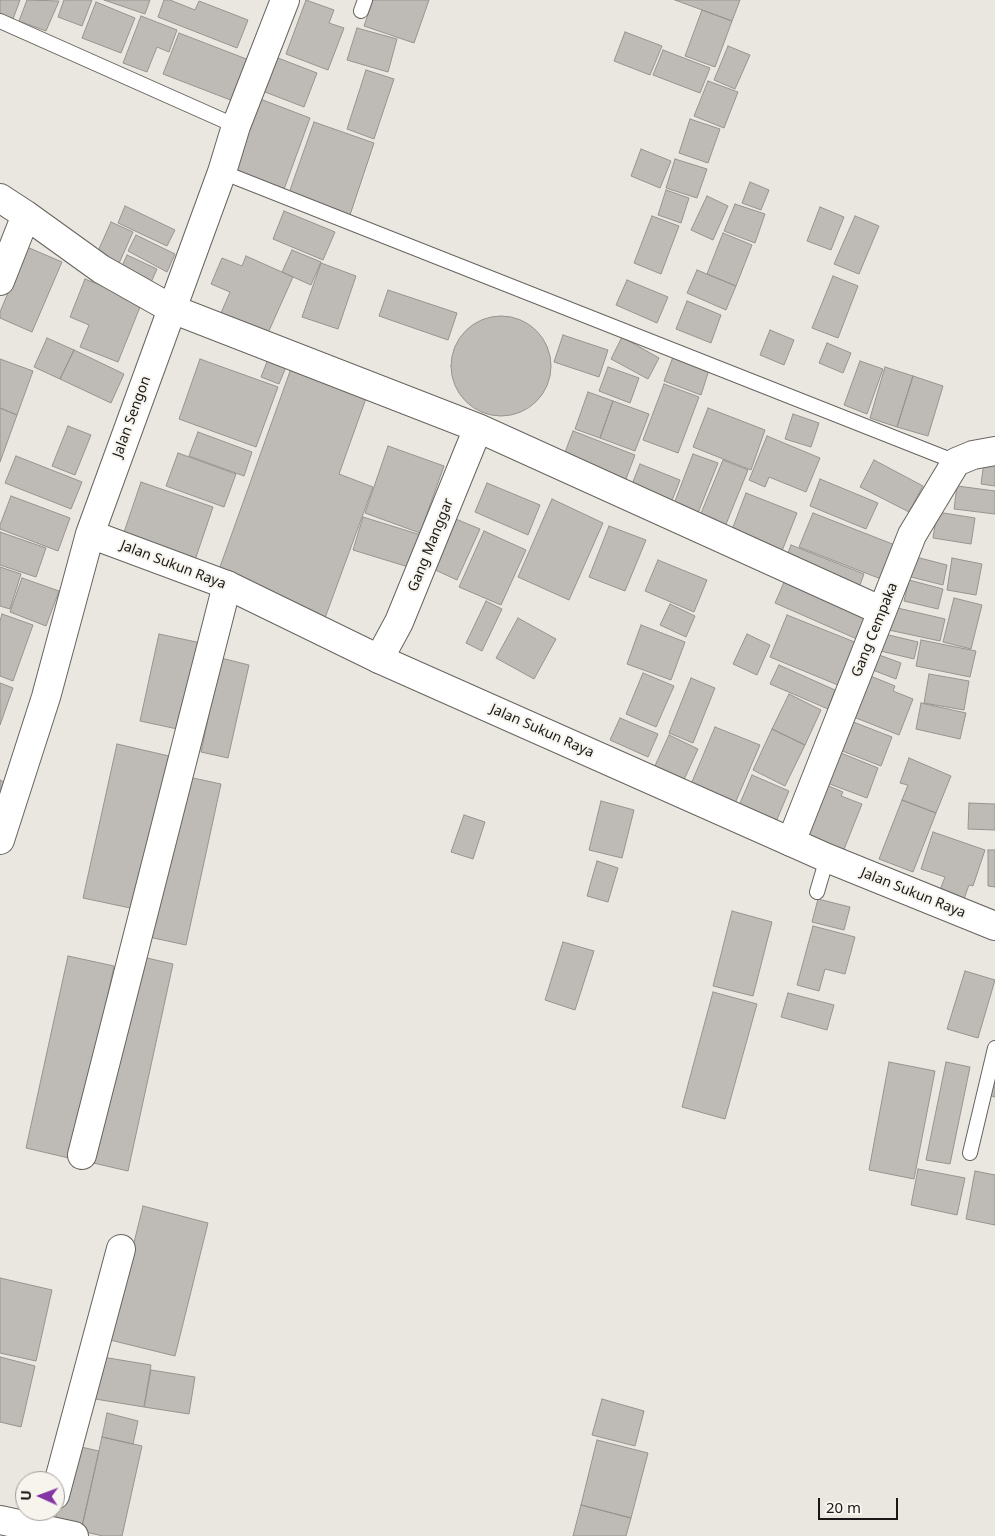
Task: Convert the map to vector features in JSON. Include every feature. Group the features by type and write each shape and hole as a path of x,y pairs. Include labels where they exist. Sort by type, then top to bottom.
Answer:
{"street":[{"name":"Jalan Sengon","path":"0,840 46,698 90,534 222,172 236,126 285,0"},
{"path":"0,198 101,269 172,309 478,428 882,611"},
{"path":"0,281 26,215"},
{"name":"Gang Manggar","path":"379,659 400,622 478,428"},
{"path":"956,462 973,455 995,451"},
{"name":"Gang Cempaka","path":"791,842 912,535 956,462"},
{"name":"Jalan Sukun Raya","path":"90,534 227,585 379,659 827,858 995,926"},
{"path":"82,1155 227,585"},
{"path":"61,1471 121,1248"},
{"path":"0,1520 15,1520"},
{"path":"50,1521 74,1536"}],"lane":[{"path":"0,21 236,126"},
{"path":"222,172 956,462"},
{"path":"817,892 827,858"},
{"path":"970,1153 995,1048"}],"building":[{"path":"0,0 20,0 13,19 0,15"},
{"path":"27,0 59,1 46,31 19,21"},
{"path":"64,0 92,0 82,26 58,17"},
{"path":"104,0 150,0 145,14"},
{"path":"164,0 170,0 195,10 199,1 248,20 237,48 158,17"},
{"path":"306,0 334,10 329,23 344,28 328,70 286,54"},
{"path":"373,0 429,0 414,43 364,26"},
{"path":"675,0 740,0 732,21"},
{"path":"96,2 135,18 121,53 82,38"},
{"path":"702,10 732,21 715,67 685,56"},
{"path":"141,16 177,30 169,52 157,47 147,72 123,63"},
{"path":"357,28 397,39 388,72 347,60"},
{"path":"625,32 662,46 650,75 614,61"},
{"path":"179,33 249,60 233,101 163,74"},
{"path":"728,46 750,55 735,89 714,80"},
{"path":"663,50 710,68 700,93 653,75"},
{"path":"265,53 317,73 304,107 252,87"},
{"path":"366,70 394,79 374,139 347,129"},
{"path":"708,81 738,92 724,128 694,116"},
{"path":"255,97 310,118 283,192 228,171"},
{"path":"690,119 720,129 708,163 679,153"},
{"path":"314,122 374,143 350,215 289,193"},
{"path":"641,149 671,161 660,188 631,176"},
{"path":"675,159 707,169 697,198 666,188"},
{"path":"750,182 769,190 761,210 742,203"},
{"path":"666,190 689,198 681,223 658,215"},
{"path":"707,196 728,206 713,240 691,230"},
{"path":"735,204 765,214 755,243 724,231"},
{"path":"125,206 175,230 167,246 118,223"},
{"path":"820,207 844,217 831,250 807,241"},
{"path":"284,211 335,232 323,260 273,239"},
{"path":"652,216 679,226 661,274 634,263"},
{"path":"855,216 879,226 859,274 834,264"},
{"path":"111,222 133,232 116,270 94,260"},
{"path":"723,233 752,245 736,286 707,274"},
{"path":"136,235 175,254 167,272 128,251"},
{"path":"27,247 62,262 32,332 0,318 0,312"},
{"path":"292,250 321,262 311,285 282,272"},
{"path":"127,255 157,269 149,287 119,273"},
{"path":"246,256 293,277 268,333 221,313 230,292 211,284 222,258 242,266"},
{"path":"321,263 356,276 338,329 302,317"},
{"path":"697,270 736,286 726,310 687,293"},
{"path":"833,276 858,286 838,338 812,328"},
{"path":"85,279 142,302 118,362 80,347 89,325 70,317"},
{"path":"627,280 668,297 657,323 616,305"},
{"path":"388,290 457,313 448,340 379,316"},
{"path":"687,301 721,315 711,343 676,329"},
{"path":"501,316 511,317 529,324 543,338 550,356 550,376 543,394 529,408 511,415 501,416 491,415 473,408 459,394 452,376 451,366 452,356 459,338 473,324 491,317"},
{"path":"770,330 794,340 784,365 760,355"},
{"path":"563,335 608,350 599,377 554,362"},
{"path":"622,337 659,358 648,379 611,359"},
{"path":"47,338 74,350 60,379 34,367"},
{"path":"827,343 851,353 843,373 819,363"},
{"path":"272,349 290,357 279,384 261,377"},
{"path":"74,350 124,374 111,403 60,379"},
{"path":"673,357 709,370 701,395 664,381"},
{"path":"0,359 33,371 17,415 0,408"},
{"path":"200,359 278,387 256,447 179,419"},
{"path":"860,361 883,369 867,414 844,405"},
{"path":"293,363 369,390 339,474 373,487 325,618 216,578"},
{"path":"608,367 639,378 630,403 599,391"},
{"path":"885,367 913,376 897,427 870,418"},
{"path":"913,376 943,386 928,436 897,427"},
{"path":"664,384 699,397 678,453 643,440"},
{"path":"588,392 613,401 600,438 575,429"},
{"path":"613,401 649,414 635,451 600,438"},
{"path":"0,408 17,415 0,462"},
{"path":"708,408 765,430 751,470 693,447"},
{"path":"793,414 819,423 811,447 785,439"},
{"path":"68,426 91,435 75,475 52,466"},
{"path":"573,431 635,455 623,487 561,463"},
{"path":"198,432 252,452 244,476 189,456"},
{"path":"767,436 820,458 806,492 769,477 765,487 749,480"},
{"path":"388,446 444,466 420,533 365,513"},
{"path":"178,453 236,474 224,507 166,486"},
{"path":"693,454 718,463 696,518 672,509"},
{"path":"16,456 82,482 71,509 5,483"},
{"path":"723,460 748,470 722,534 697,523"},
{"path":"874,460 923,486 909,512 860,487"},
{"path":"995,460 995,486 981,484 984,462"},
{"path":"640,464 680,480 669,508 629,492"},
{"path":"820,479 878,503 866,529 810,506"},
{"path":"141,482 213,507 192,569 120,544"},
{"path":"487,483 540,505 528,535 475,512"},
{"path":"957,486 995,491 995,514 954,509"},
{"path":"746,493 797,513 780,556 730,535"},
{"path":"11,496 70,518 58,551 0,529"},
{"path":"552,499 603,523 569,600 518,577"},
{"path":"937,512 975,518 971,544 933,538"},
{"path":"813,513 895,545 881,579 799,547"},
{"path":"363,517 424,536 415,569 353,550"},
{"path":"451,517 480,529 457,580 429,567"},
{"path":"609,526 646,540 625,591 589,577"},
{"path":"484,531 526,550 501,605 459,587"},
{"path":"0,532 46,548 36,577 0,565"},
{"path":"791,545 864,574 857,593 784,564"},
{"path":"912,556 947,565 943,585 907,576"},
{"path":"952,558 982,564 976,595 947,590"},
{"path":"658,560 707,580 694,612 645,591"},
{"path":"0,567 21,574 10,609 0,606"},
{"path":"22,578 59,591 46,626 10,612"},
{"path":"785,580 876,619 866,643 775,603"},
{"path":"909,580 943,589 938,609 904,601"},
{"path":"954,598 982,605 971,649 943,642"},
{"path":"486,601 502,609 482,651 466,643"},
{"path":"670,604 695,616 686,637 660,625"},
{"path":"889,606 945,619 940,641 884,629"},
{"path":"2,614 33,625 13,681 0,676 0,621"},
{"path":"787,615 862,645 845,688 770,657"},
{"path":"518,618 556,639 534,679 496,658"},
{"path":"641,625 685,642 671,680 627,664"},
{"path":"876,632 918,642 914,659 872,649"},
{"path":"159,634 201,643 182,730 140,721"},
{"path":"747,634 770,645 757,675 733,664"},
{"path":"921,640 976,651 970,677 916,666"},
{"path":"871,652 901,663 896,679 865,667"},
{"path":"221,658 249,665 228,758 201,752"},
{"path":"779,665 835,690 828,709 770,684"},
{"path":"643,673 674,686 656,727 626,714"},
{"path":"929,674 969,681 964,710 924,703"},
{"path":"868,675 895,686 893,691 913,699 899,735 851,716"},
{"path":"691,678 715,688 693,743 669,733"},
{"path":"0,683 13,688 0,725"},
{"path":"789,694 821,710 805,745 772,729"},
{"path":"921,703 966,713 960,739 916,729"},
{"path":"620,718 658,734 648,757 610,740"},
{"path":"843,718 892,737 881,766 832,747"},
{"path":"715,727 760,745 733,808 689,789"},
{"path":"772,729 805,745 785,786 753,770"},
{"path":"669,735 698,749 682,784 653,770"},
{"path":"117,744 169,756 135,909 83,898"},
{"path":"831,749 878,768 867,798 819,780"},
{"path":"909,758 951,776 936,813 902,800 908,785 900,783"},
{"path":"179,775 221,784 186,945 144,936"},
{"path":"752,775 789,791 775,824 738,808"},
{"path":"0,780 4,782 0,795"},
{"path":"819,782 843,792 841,796 862,804 841,857 796,839"},
{"path":"902,800 936,813 913,872 879,859"},
{"path":"601,801 634,810 622,858 589,850"},
{"path":"969,803 995,804 995,830 968,829"},
{"path":"464,815 485,822 473,859 451,852"},
{"path":"933,832 985,850 973,886 969,885 964,899 940,890 945,877 921,869"},
{"path":"988,850 995,850 995,887 988,886"},
{"path":"597,861 618,868 608,902 587,896"},
{"path":"818,899 850,907 844,930 812,922"},
{"path":"732,911 772,922 753,996 713,986"},
{"path":"813,926 855,937 845,974 825,969 819,991 797,985"},
{"path":"563,942 594,951 575,1010 545,1000"},
{"path":"134,955 173,964 128,1171 89,1162"},
{"path":"68,956 114,966 73,1159 26,1148"},
{"path":"965,971 995,980 978,1038 947,1029"},
{"path":"713,992 757,1004 725,1119 682,1107"},
{"path":"788,993 834,1005 827,1030 781,1017"},
{"path":"889,1062 935,1071 914,1179 869,1170"},
{"path":"946,1062 970,1067 950,1164 926,1160"},
{"path":"995,1069 995,1097 988,1095"},
{"path":"918,1169 965,1178 957,1215 911,1205"},
{"path":"975,1171 995,1175 995,1225 966,1219"},
{"path":"143,1206 208,1223 175,1356 110,1340"},
{"path":"0,1278 52,1290 36,1361 0,1353"},
{"path":"96,1356 151,1365 144,1407 89,1398"},
{"path":"0,1357 35,1366 21,1427 0,1422"},
{"path":"151,1370 195,1377 189,1414 144,1407"},
{"path":"602,1399 644,1411 635,1446 592,1435"},
{"path":"107,1413 138,1421 133,1444 102,1437"},
{"path":"102,1437 142,1446 122,1536 103,1536 81,1531"},
{"path":"597,1440 648,1453 631,1518 581,1505"},
{"path":"72,1445 99,1451 81,1531 54,1525 55,1521 65,1521 65,1476"},
{"path":"581,1505 631,1518 626,1536 573,1536"}]}
